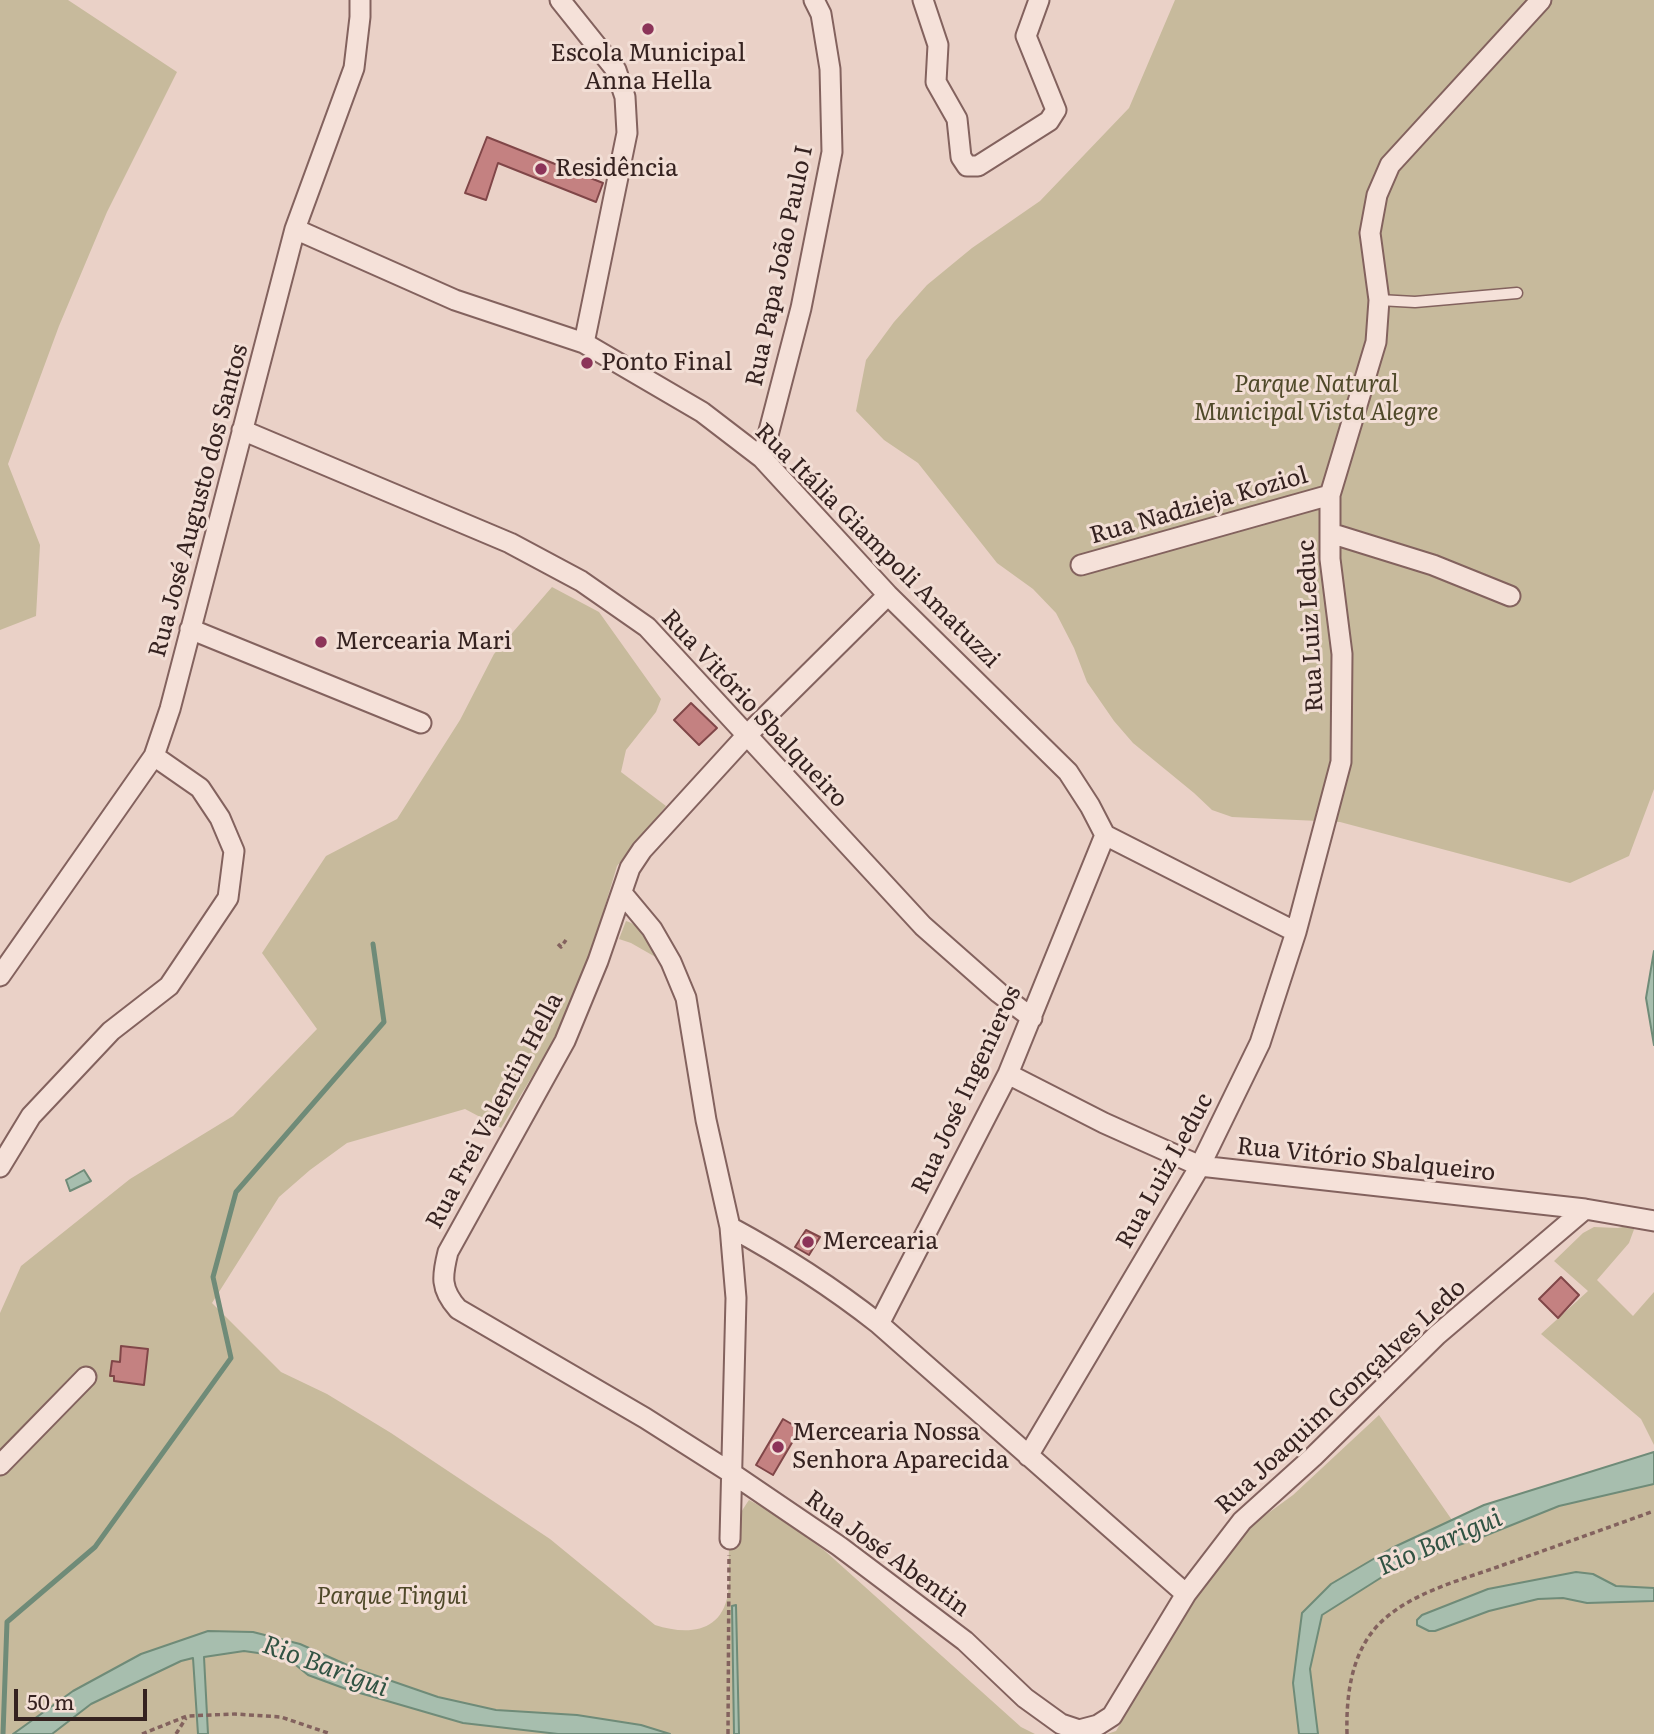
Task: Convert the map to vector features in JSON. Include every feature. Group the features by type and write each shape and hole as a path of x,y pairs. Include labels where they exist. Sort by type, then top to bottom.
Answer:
{"street":[{"name":"Rua José Augusto dos Santos","path":"0,976 154,756 170,709 295,229 354,68 360,0"},
{"path":"560,0 616,70 625,97 627,133 584,344"},
{"name":"Rua Papa João Paulo I","path":"762,458 801,308 832,152 830,69 821,14 814,0"},
{"path":"923,0 938,45 936,82 957,119 961,157 967,166 978,166 1049,121 1056,110 1026,36 1038,0"},
{"name":"Rua Luiz Leduc","path":"1028,1456 1200,1166 1260,1043 1296,932 1341,762 1342,654 1330,559 1330,495 1376,342 1379,300 1370,233 1377,195 1391,165 1541,0"},
{"name":"Rua Itália Giampoli Amatuzzi","path":"295,229 455,300 584,344 702,412 762,458 888,595 1068,772 1105,835"},
{"name":"Rua Vitório Sbalqueiro","path":"242,430 510,543 581,581 647,627 923,926 999,993 1032,1018"},
{"name":"Rua Nadzieja Koziol","path":"1081,565 1330,495"},
{"path":"1330,533 1433,565 1510,596"},
{"name":"Rua Frei Valentin Hella","path":"448,1298 442,1276 448,1252 565,1041 598,961 630,868 642,850 747,735 888,595"},
{"path":"190,629 421,723"},
{"path":"0,1167 31,1116 111,1031 169,986 228,898 234,851 220,818 200,788 154,756"},
{"path":"1105,835 1296,932"},
{"name":"Rua José Ingenieros","path":"879,1324 1008,1074 1105,835"},
{"path":"622,893 652,929 671,962 686,998 706,1120 730,1227 736,1298 730,1539"},
{"name":"Rua Vitório Sbalqueiro","path":"1008,1074 1104,1123 1200,1166 1585,1209 1654,1221"},
{"name":"Rua Joaquim Gonçalves Ledo","path":"1112,1716 1186,1594 1242,1521 1313,1457 1437,1335 1585,1209"},
{"path":"730,1227 834,1289 879,1324 1186,1594"},
{"name":"Rua José Abentin","path":"448,1298 458,1309 478,1322 645,1418 839,1546 955,1633 1025,1698 1061,1724 1079,1730 1098,1725 1112,1716"},
{"path":"0,1465 86,1377"}],"lane":[{"path":"1379,300 1415,302 1517,293"}],"path":[{"path":"558,944 561,947 566,940"},
{"path":"1347,1734 1349,1686 1361,1651 1377,1626 1397,1608 1440,1588 1654,1511"},
{"path":"728,1734 727,1623 730,1539"},
{"path":"142,1734 187,1716 235,1714 281,1717 331,1734"},
{"path":"176,1734 187,1716"}],"green space":[{"path":"0,0 68,0 177,72 107,212 59,326 8,464 40,545 36,616 0,630"},
{"name":"Parque Natural Municipal Vista Alegre","path":"1175,0 1654,0 1654,789 1629,856 1570,883 1340,822 1232,817 1212,810 1133,743 1114,721 1087,682 1056,613 1033,589 997,563 918,463 884,440 856,411 866,360 894,322 927,285 972,248 1040,201 1129,108"},
{"name":"Parque Tingui","path":"552,587 599,612 661,699 656,712 626,750 621,772 666,806 617,866 591,953 557,1035 501,1128 465,1109 347,1143 279,1197 212,1303 281,1372 327,1394 391,1433 550,1539 655,1625 690,1630 710,1624 718,1617 728,1594 731,1534 749,1500 775,1514 825,1551 1021,1727 1035,1734 0,1734 0,1313 21,1266 130,1179 233,1116 317,1029 262,953 326,856 397,819 460,720 494,654"},
{"path":"626,921 641,931 659,959 619,939"},
{"path":"1636,1224 1629,1243 1597,1280 1633,1316 1654,1292 1654,1445 1641,1419 1541,1334 1588,1291 1554,1261 1583,1233 1594,1227 1618,1228"},
{"path":"1379,1415 1452,1520 1484,1505 1654,1452 1654,1734 1107,1734 1116,1731 1206,1578 1256,1522 1293,1495"}],"water":[{"path":"1654,951 1654,1045 1646,998"},
{"path":"84,1170 91,1181 70,1191 66,1180"},
{"name":"Rio Barigui","path":"1654,1452 1654,1484 1559,1506 1482,1537 1401,1565 1322,1615 1310,1669 1318,1734 1299,1734 1293,1683 1302,1613 1331,1584 1392,1548 1484,1505"},
{"path":"1576,1572 1593,1574 1616,1586 1654,1588 1654,1601 1587,1603 1563,1598 1538,1599 1489,1611 1435,1631 1417,1625 1417,1620 1422,1615 1488,1589"},
{"path":"736,1605 739,1734 734,1734 732,1606"},
{"name":"Rio Barigui","path":"208,1631 253,1632 300,1644 354,1668 438,1697 496,1710 577,1715 641,1725 670,1734 558,1734 463,1723 346,1689 308,1675 286,1657 244,1651 204,1657 208,1734 198,1734 193,1658 181,1661 91,1704 52,1734 13,1734 73,1691 141,1654"}],"building":[{"name":"Residência","path":"487,137 603,183 596,202 498,163 486,200 465,193"},
{"path":"691,703 717,728 699,745 674,720"},
{"name":"Mercearia","path":"806,1230 820,1237 809,1255 795,1247"},
{"path":"1561,1277 1579,1295 1558,1318 1539,1299"},
{"path":"121,1346 148,1349 144,1385 114,1381 114,1376 110,1376 112,1361 120,1362"},
{"name":"Mercearia Nossa Senhora Aparecida","path":"783,1419 800,1429 773,1475 756,1465"}],"waterway":[{"path":"3,1734 7,1622 95,1547 231,1358 213,1277 236,1192 384,1022 373,944"}],"place":[{"name":"Escola Municipal Anna Hella","path":"648,29"},
{"name":"Residência","path":"541,169"},
{"name":"Ponto Final","path":"587,363"},
{"name":"Mercearia Mari","path":"321,642"},
{"name":"Mercearia","path":"808,1242"},
{"name":"Mercearia Nossa Senhora Aparecida","path":"778,1447"}]}
